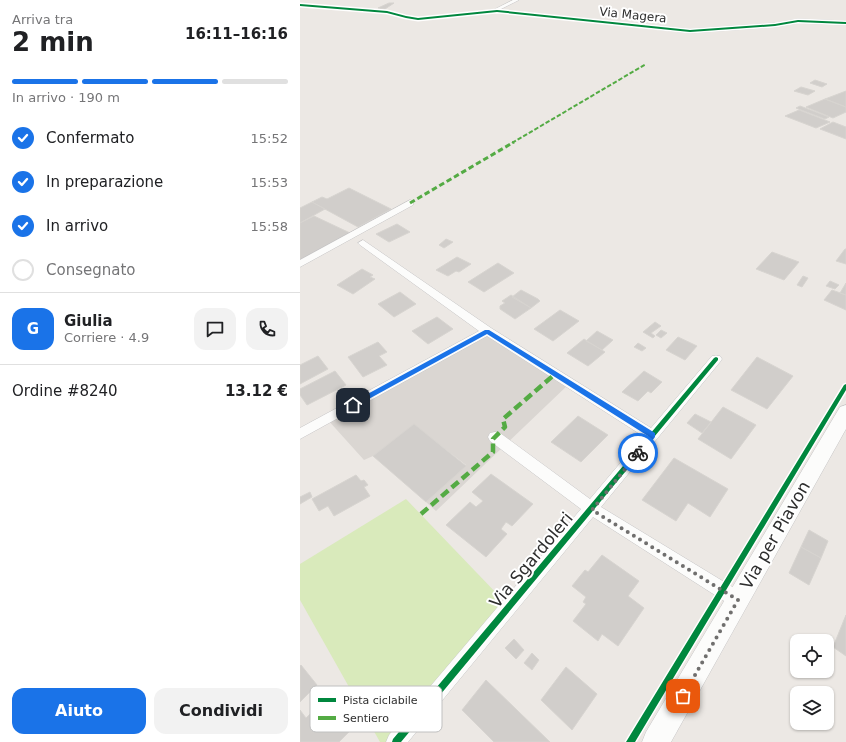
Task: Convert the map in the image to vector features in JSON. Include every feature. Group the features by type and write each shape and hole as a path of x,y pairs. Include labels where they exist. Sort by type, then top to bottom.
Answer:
{"street":[{"path":"494,11 517,0"},
{"name":"Via Magera","path":"300,5 387,12 418,19 494,11 690,31 775,25 798,21 846,23"},
{"path":"300,264 410,203"},
{"path":"363,243 487,331 652,435"},
{"path":"300,434 487,331"},
{"name":"Via Sgardoleri","path":"442,688 592,510 652,435 716,359"},
{"name":"Via per Piavon","path":"656,742 846,412"},
{"name":"Via Sgardoleri","path":"495,436 592,510 738,600"},
{"name":"Via Sgardoleri","path":"396,742 404,732"}],"green space":[{"path":"406,499 500,597 498,612 435,686 348,686 300,600 300,564"},
{"path":"374,732 396,732 387,742 380,742"}],"shaded area":[{"path":"487,331 570,383 436,511 426,502 466,465 414,425 373,456 364,460 327,419"}],"building":[{"path":"389,3 394,3 385,9 378,8"},
{"path":"815,80 827,84 822,87 810,83"},
{"path":"801,87 815,91 808,95 794,91"},
{"path":"846,91 846,107 825,99"},
{"path":"825,99 846,107 846,112 833,118 806,107"},
{"path":"800,106 829,117 825,119 796,108"},
{"path":"799,110 830,122 816,128 785,116"},
{"path":"833,122 846,127 846,139 820,129"},
{"path":"349,188 391,209 358,227 312,202 322,197 327,199"},
{"path":"312,202 325,209 300,223 300,208"},
{"path":"314,216 350,233 302,260 300,259 300,223"},
{"path":"397,224 410,232 389,242 376,234"},
{"path":"446,239 453,242 444,248 439,245"},
{"path":"846,249 846,264 836,261"},
{"path":"772,252 799,262 784,280 756,269"},
{"path":"457,257 471,264 459,272 456,271 448,276 436,270"},
{"path":"498,263 514,273 484,292 468,282"},
{"path":"362,269 373,275 370,277 375,279 353,294 337,285"},
{"path":"803,276 808,278 802,287 797,285"},
{"path":"830,281 839,285 835,289 826,286"},
{"path":"846,283 846,295 840,293"},
{"path":"521,290 540,301 531,308 512,297"},
{"path":"832,290 846,295 846,310 824,300"},
{"path":"400,292 416,304 394,317 378,304"},
{"path":"511,295 531,308 515,319 500,309 500,306 505,303 502,301"},
{"path":"560,310 579,321 553,341 534,329"},
{"path":"437,317 453,329 428,344 412,331"},
{"path":"655,322 661,326 651,333 655,336 653,338 643,332"},
{"path":"661,330 667,333 661,338 656,335"},
{"path":"597,331 613,340 602,350 586,341"},
{"path":"678,337 697,346 685,360 666,350"},
{"path":"584,339 605,352 588,366 567,353"},
{"path":"378,342 387,352 379,356 387,365 363,377 348,357"},
{"path":"638,343 646,348 642,351 634,347"},
{"path":"318,356 328,369 300,384 300,365"},
{"path":"757,357 793,376 767,409 731,390"},
{"path":"335,371 346,385 307,405 300,395 300,389"},
{"path":"644,371 662,382 651,393 648,391 638,401 622,392"},
{"path":"723,407 756,425 731,459 698,439"},
{"path":"695,414 711,422 702,433 687,423"},
{"path":"578,416 608,435 581,462 551,442"},
{"path":"414,424 466,466 426,502 373,456"},
{"path":"674,458 728,489 710,517 688,503 676,521 642,500"},
{"path":"491,474 533,504 512,526 506,522 501,529 507,534 486,557 446,525 470,502 476,507 483,501 472,492"},
{"path":"356,475 361,481 364,480 368,485 364,487 370,496 334,516 328,506 319,511 312,499"},
{"path":"310,492 312,497 300,504 300,497"},
{"path":"809,530 828,541 821,558 801,547"},
{"path":"801,547 821,558 809,585 789,573"},
{"path":"602,555 639,581 628,596 644,608 618,646 602,634 598,641 573,621 586,604 583,602 586,597 572,586 585,570 588,572"},
{"path":"846,615 846,656 834,648"},
{"path":"514,639 524,650 516,659 505,648"},
{"path":"532,653 539,660 532,670 524,663"},
{"path":"301,665 317,685 310,686 310,692 300,702"},
{"path":"566,667 597,694 572,730 541,700"},
{"path":"486,680 550,742 494,742 462,710"},
{"path":"300,710 306,718 310,714 310,732 349,732 339,742 300,742"}],"marked path":[{"path":"410,203 646,64"},
{"path":"421,514 493,452 493,439 505,427 503,419 555,374"}],"cycle path":[{"path":"300,5 387,12 418,19 497,11 690,31 775,25 798,21 846,23"},
{"path":"442,687 716,359"},
{"path":"630,742 846,386"},
{"path":"396,742 404,732"}],"way so far":[{"path":"638,453 592,510 738,600 683,696"}],"route":[{"path":"353,405 487,331 652,435 638,453"}]}
